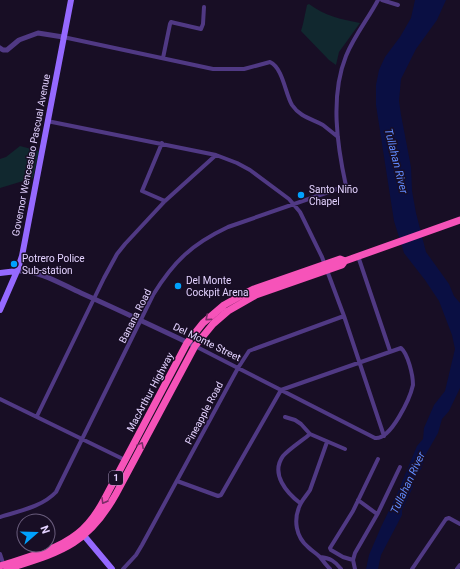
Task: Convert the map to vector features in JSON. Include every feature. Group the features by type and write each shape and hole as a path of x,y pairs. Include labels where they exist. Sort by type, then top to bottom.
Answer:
{"highway":[{"name":"MacArthur Highway","path":"129,462 187,343 208,319 224,305 254,289 326,267 342,265 345,261 358,256 460,220"},
{"name":"MacArthur Highway","path":"4,567 82,534 129,462 195,346 213,324 228,311 245,300 326,267"}],"main road":[{"name":"Governor Wenceslao Pascual Avenue","path":"0,310 18,271 30,219 47,121 71,0"},
{"path":"0,273 18,271"},
{"path":"82,534 112,569"}],"street":[{"path":"338,137 337,121 339,89 346,57 378,0"},
{"path":"382,0 398,5"},
{"path":"162,58 171,22 201,29 203,24 204,7"},
{"path":"0,48 7,50 19,40 38,33 213,68 244,68 267,62 277,68 288,97 295,109 302,115 324,126 338,137"},
{"path":"47,121 216,155 238,163 250,170 294,204 313,236 326,267 344,316 359,362 384,436 397,419 413,385 413,378 403,349 399,348 390,351 359,362 281,390 234,469 221,495 218,496 177,481"},
{"name":"Banana Road","path":"0,517 34,506 56,492 153,295 177,261 209,236 228,227 346,186 338,137"},
{"path":"162,143 142,190 143,192 165,201"},
{"path":"37,416 110,266 123,246 165,201 216,155"},
{"path":"358,256 390,351"},
{"name":"Del Monte Street","path":"18,271 31,272 141,320 375,438 379,439 384,436"},
{"name":"Pineapple Road","path":"123,569 136,555 142,545 238,368 250,351 344,316"},
{"path":"0,398 129,462"},
{"path":"285,417 295,420 301,424 310,434 345,449"},
{"path":"300,503 292,497 284,487 279,476 278,467 283,456 310,434"},
{"path":"328,442 310,490 300,503 295,521 300,538 306,546 320,557 330,569"},
{"path":"354,560 343,558 330,548 358,500 378,460"},
{"path":"355,569 355,553 377,514 400,467"},
{"path":"358,500 377,514"},
{"path":"412,569 446,519 451,518 460,524"},
{"path":"0,554 4,567"},
{"path":"320,557 329,558 336,562 341,569"},
{"path":"457,569 460,565"}],"shaded area":[{"path":"309,4 327,14 360,23 339,52 336,65 329,60 301,31 307,5"},
{"path":"20,146 39,151 33,178 0,188 0,159 6,157"}],"water":[{"name":"Tullahan River","path":"415,0 446,0 437,20 416,49 401,79 399,101 411,167 412,191 426,252 449,284 454,296 460,303 460,388 449,411 442,419 438,433 426,454 421,469 413,480 413,487 402,510 402,515 381,555 378,569 366,569 369,555 381,527 397,494 417,446 423,439 424,428 434,405 445,391 455,349 452,335 439,301 404,253 394,221 376,105 376,85 379,70 385,57 400,37 411,18"}],"place":[{"name":"Santo Niño Chapel","path":"301,195"},
{"name":"Potrero Police Sub-station","path":"14,264"},
{"name":"Del Monte Cockpit Arena","path":"178,286"}]}
